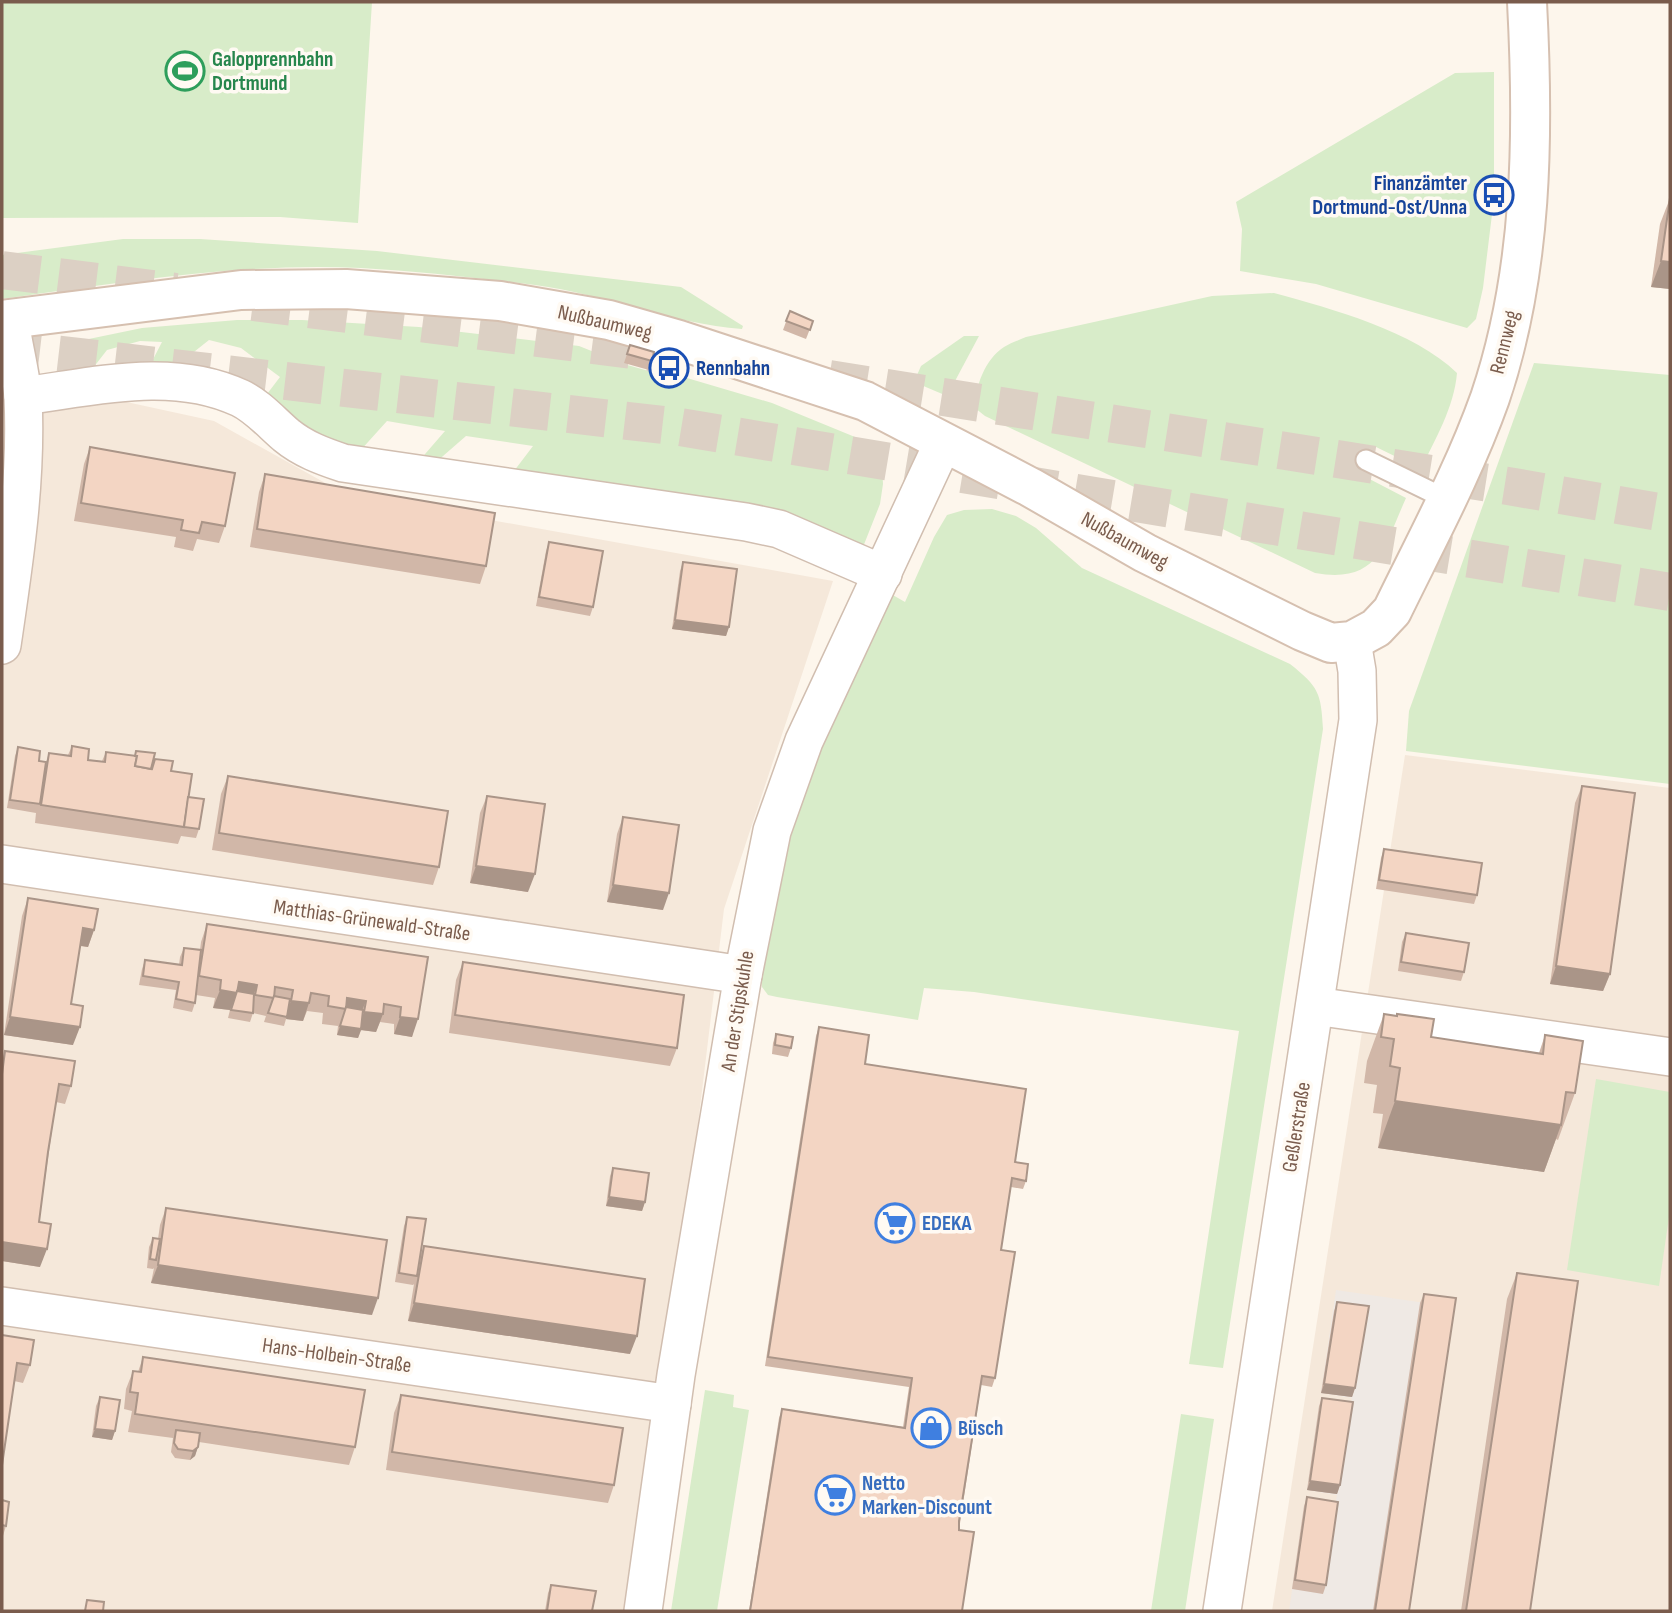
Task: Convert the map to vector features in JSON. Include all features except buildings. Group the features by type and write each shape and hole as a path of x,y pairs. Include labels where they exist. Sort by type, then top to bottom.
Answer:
{"street":[{"name":"Rennweg","path":"1352,641 1376,628 1392,611 1446,499 1490,398 1506,342 1520,272 1528,199 1530,117 1527,2"},
{"name":"Nußbaumweg","path":"6,319 241,290 346,289 500,301 609,320 750,362 865,401 1030,487 1144,553 1302,631 1331,643 1352,641"},
{"path":"2,645 10,534 22,469 23,396 6,319"},
{"path":"23,396 144,380 175,382 211,389 240,398 265,415 287,436 313,452 343,463 746,522 779,529 883,574"},
{"name":"An der Stipskuhle","path":"643,1611 671,1404 743,975 772,831 804,741 943,443"},
{"name":"Geßlerstraße","path":"1222,1611 1358,720 1357,671 1352,641"},
{"name":"Matthias-Grünewald-Straße","path":"2,864 743,975"},
{"path":"1315,1006 1670,1057"},
{"name":"Hans-Holbein-Straße","path":"2,1306 671,1404"}],"lane":[{"path":"1366,460 1446,499"}],"shaded area":[{"path":"2,375 214,421 345,494 833,581 724,909 639,1611 2,1611"},
{"path":"1405,755 1670,788 1670,1611 1272,1611"},
{"path":"1336,1290 1453,1307 1408,1611 1289,1611 1304,1506 1334,1511 1337,1495 1307,1490 1319,1406 1349,1411 1352,1398 1321,1393"}],"green space":[{"name":"Galopprennbahn Dortmund","path":"2,2 372,2 358,223 280,217 2,218"},
{"path":"1494,72 1494,198 1483,288 1476,319 1467,328 1316,284 1240,271 1242,229 1236,202 1455,73"},
{"path":"123,239 200,239 377,251 681,287 743,326 742,329 690,321 535,285 361,268 226,271 2,299 2,255"},
{"path":"1274,293 1346,314 1395,333 1439,358 1457,373 1448,411 1421,469 1374,446 1358,473 1406,498 1385,545 1366,566 1353,573 1315,573 985,416 975,408 979,383 991,359 1004,347 1026,337 1212,296"},
{"path":"237,320 302,320 419,327 579,346 624,364 652,372 670,373 772,403 855,437 871,450 882,467 880,504 863,547 511,475 533,446 466,436 435,463 419,461 445,431 387,421 359,452 324,443 264,398 280,377 241,348 209,340 170,371 148,369 162,342 140,341 107,350 93,368 54,382 61,360 79,341 142,328"},
{"path":"964,336 979,336 947,396 914,382 921,366"},
{"path":"1534,363 1670,375 1670,784 1406,751 1409,711"},
{"path":"992,509 1016,516 1036,528 1082,568 1290,664 1313,685 1319,699 1323,729 1223,1368 1189,1364 1239,1031 974,992 924,988 918,1020 777,997 768,995 762,987 761,976 781,861 807,780 891,594 905,602 934,537 947,515 964,510"},
{"path":"1596,1079 1670,1092 1670,1210 1659,1286 1567,1270"},
{"path":"705,1390 734,1395 733,1407 749,1410 717,1611 671,1611"},
{"path":"1181,1414 1214,1419 1185,1611 1151,1611"}],"tunnel":[{"path":"2,270 176,292"},
{"path":"253,302 680,356"},
{"path":"2,348 680,427 1670,592"},
{"path":"829,379 1670,514"}],"place":[{"name":"Galopprennbahn Dortmund","path":"185,71"},
{"name":"Finanzämter Dortmund-Ost/Unna","path":"1494,195"},
{"name":"Rennbahn","path":"669,368"},
{"name":"EDEKA","path":"895,1223"},
{"name":"Büsch","path":"931,1428"},
{"name":"Netto Marken-Discount","path":"835,1495"}]}
